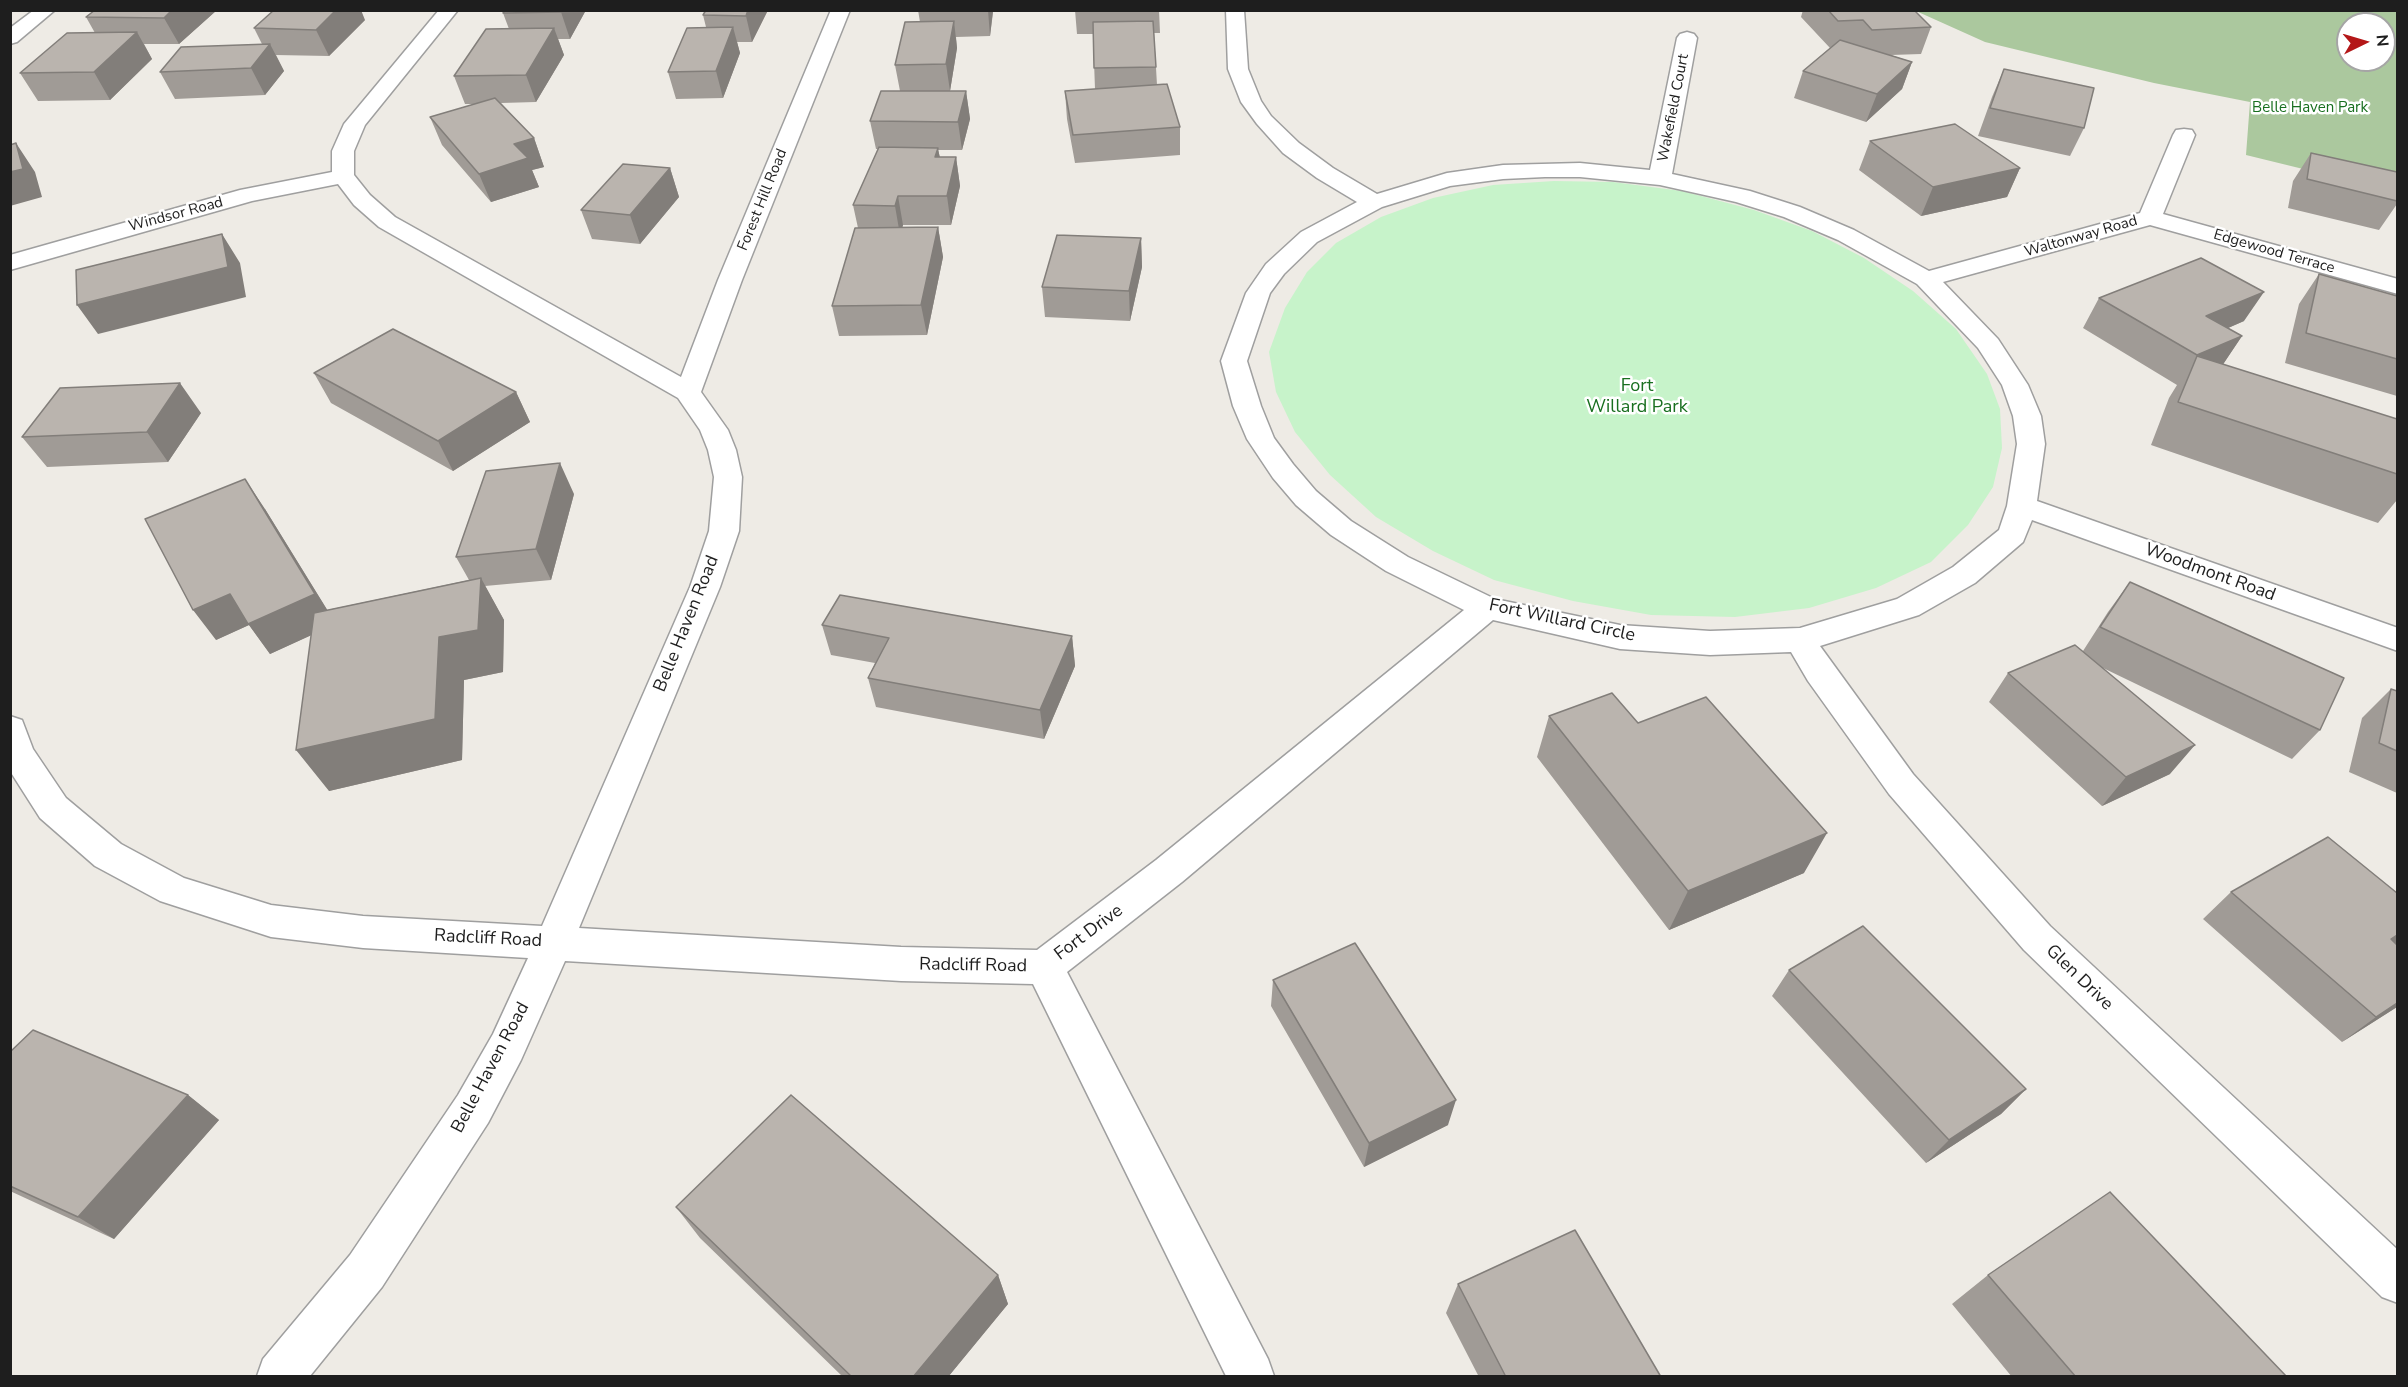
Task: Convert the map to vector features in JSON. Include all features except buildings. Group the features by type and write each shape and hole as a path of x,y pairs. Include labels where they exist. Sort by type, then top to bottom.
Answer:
{"street":[{"path":"10,38 46,10"},
{"path":"343,176 342,151 355,124 449,10"},
{"name":"Forest Hill Road","path":"688,392 730,280 842,10"},
{"path":"1235,10 1238,69 1251,102 1264,120 1291,148 1324,174 1374,202"},
{"name":"Wakefield Court","path":"1660,178 1688,38"},
{"name":"Waltonway Road","path":"1926,279 2150,218 2184,135"},
{"name":"Fort Willard Circle","path":"1580,170 1660,178 1742,196 1792,212 1846,235 1926,279 1975,327 1989,344 2015,385 2027,416 2031,444 2022,506 2012,535 1964,575 1908,607 1800,640 1710,643 1620,637 1487,608 1397,564 1341,528 1306,498 1283,471 1261,439 1234,361 1258,293 1275,269 1309,237 1374,202 1447,180 1503,172 1580,170"},
{"name":"Windsor Road","path":"10,263 248,195 343,176"},
{"name":"Belle Haven Road","path":"280,1377 366,1271 473,1109 507,1047 554,943 705,587 724,531 728,501 728,477 722,450 714,430 688,392 387,222 362,200 343,176"},
{"name":"Edgewood Terrace","path":"2150,218 2397,286"},
{"name":"Woodmont Road","path":"2022,506 2397,640"},
{"name":"Fort Drive","path":"1251,1377 1044,967 1169,872 1487,608"},
{"name":"Glen Drive","path":"1800,640 1820,672 1901,784 2037,938 2397,1281"},
{"name":"Radcliff Road","path":"10,729 16,753 53,808 108,855 173,890 271,921 363,932 902,964 1044,967"}],"green space":[{"name":"Belle Haven Park","path":"1916,11 2397,11 2397,192 2246,155 2250,102 2154,83 1985,42"},
{"name":"Fort Willard Park","path":"1554,181 1613,182 1682,191 1754,210 1812,231 1864,258 1913,291 1956,329 1987,374 2000,409 2002,448 1993,487 1968,525 1931,562 1876,588 1809,608 1735,617 1651,615 1573,601 1494,580 1433,551 1376,517 1330,475 1295,432 1276,392 1269,352 1285,308 1307,272 1336,243 1381,217 1433,198 1493,185"}]}
